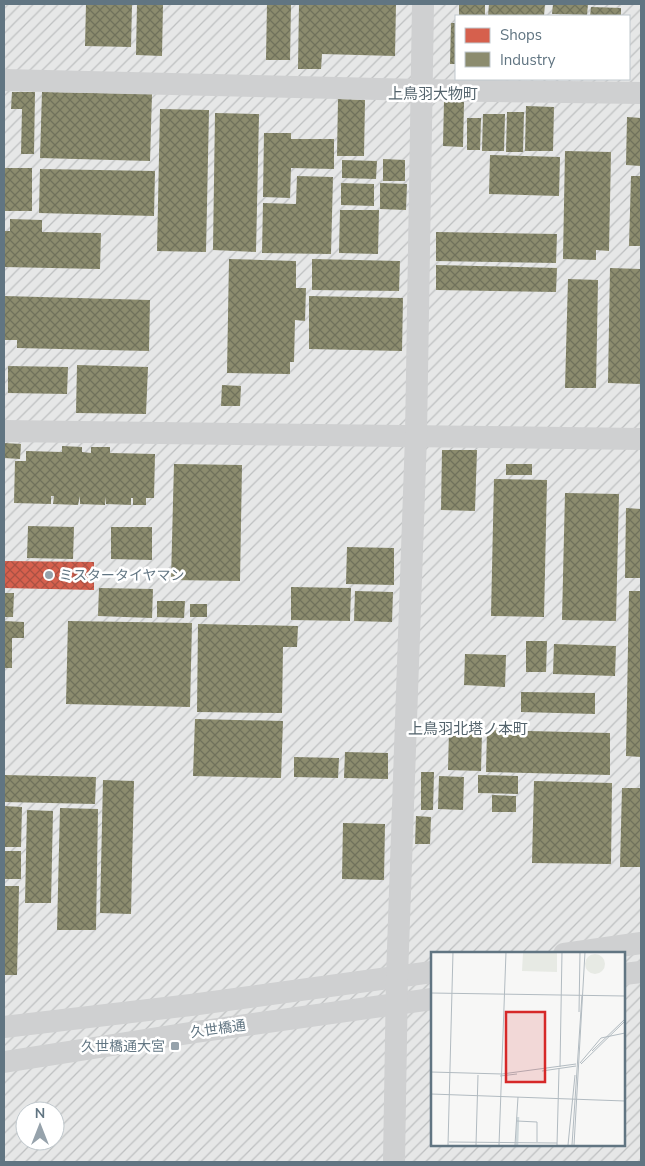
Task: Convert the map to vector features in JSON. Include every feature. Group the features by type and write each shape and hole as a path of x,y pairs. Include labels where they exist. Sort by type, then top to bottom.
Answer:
{"street":[{"path":"394,1162 397,977 416,436 420,90 423,4"},
{"path":"4,80 420,90 641,92"},
{"path":"4,431 641,439"},
{"path":"583,952 641,943"},
{"name":"久世橋通","path":"4,1027 191,1005 431,972"},
{"path":"625,974 641,972"},
{"name":"久世橋通","path":"4,1062 196,1032 431,999"},
{"path":"191,1005 196,1032"}],"shaded area":[{"path":"4,4 641,4 641,1162 4,1162"}],"building: Shops":[{"name":"ミスタータイヤマン","path":"4,561 94,562 94,590 4,588"}],"building: Industry":[{"path":"86,4 132,4 131,47 85,46"},
{"path":"137,4 163,4 162,56 136,55"},
{"path":"267,4 291,4 290,60 266,60"},
{"path":"299,4 396,4 395,56 322,54 321,69 298,69"},
{"path":"459,4 485,4 485,15 459,15"},
{"path":"489,4 545,4 544,15 488,15"},
{"path":"553,4 588,4 587,15 552,14"},
{"path":"591,7 621,8 621,15 590,15"},
{"path":"451,23 455,23 455,64 450,64"},
{"path":"12,92 35,92 34,154 21,154 22,109 11,109"},
{"path":"42,92 152,94 150,161 40,158"},
{"path":"338,99 365,100 364,156 337,156"},
{"path":"444,101 464,102 463,147 443,146"},
{"path":"526,106 554,107 553,151 525,151"},
{"path":"160,109 209,110 206,252 157,251"},
{"path":"507,112 524,112 523,152 506,152"},
{"path":"215,113 259,114 256,252 213,250"},
{"path":"483,114 505,114 504,151 482,151"},
{"path":"627,117 641,118 641,166 626,165"},
{"path":"467,118 481,118 480,150 467,150"},
{"path":"264,133 291,133 291,139 334,139 334,169 291,168 290,198 263,197"},
{"path":"565,151 611,152 609,251 596,250 596,260 563,259"},
{"path":"490,155 560,157 559,196 489,194"},
{"path":"383,159 405,160 405,181 383,181"},
{"path":"342,160 377,161 376,179 342,178"},
{"path":"4,168 32,168 32,211 4,211"},
{"path":"40,169 155,171 154,216 39,213"},
{"path":"297,176 333,177 331,254 262,253 263,203 296,204"},
{"path":"631,176 641,176 641,246 629,246"},
{"path":"341,183 374,184 374,206 341,205"},
{"path":"380,183 407,184 406,210 380,209"},
{"path":"340,210 379,210 378,254 339,253"},
{"path":"10,219 42,220 42,232 101,233 100,269 4,267 4,231 10,231"},
{"path":"436,232 557,234 556,263 436,261"},
{"path":"229,259 296,261 296,288 306,288 305,321 295,320 294,362 290,362 290,374 227,373"},
{"path":"312,259 400,261 399,291 312,290"},
{"path":"436,265 557,268 556,292 436,290"},
{"path":"610,268 641,269 641,384 608,383"},
{"path":"568,279 598,280 596,388 565,388"},
{"path":"4,296 150,300 149,351 17,348 17,340 4,340"},
{"path":"309,296 403,298 402,351 309,349"},
{"path":"77,365 148,367 146,414 76,413"},
{"path":"8,366 68,367 67,394 8,393"},
{"path":"222,385 241,386 240,406 221,406"},
{"path":"4,443 21,444 20,459 4,458"},
{"path":"62,446 82,447 82,452 91,453 91,447 110,447 110,453 155,454 154,498 146,498 146,505 133,505 133,498 131,498 131,505 106,504 105,497 105,505 80,504 80,496 78,505 53,504 54,496 51,496 51,504 14,503 15,461 26,461 26,451 62,452"},
{"path":"442,450 477,450 475,511 441,510"},
{"path":"174,464 242,465 240,581 171,580"},
{"path":"506,464 532,464 532,475 506,475"},
{"path":"494,479 547,480 544,617 491,616"},
{"path":"565,493 619,494 616,621 562,620"},
{"path":"626,508 641,509 641,578 625,578"},
{"path":"28,526 74,527 73,559 27,558"},
{"path":"111,527 152,527 152,560 111,559"},
{"path":"347,547 394,548 394,585 346,584"},
{"path":"291,587 351,588 350,621 291,620"},
{"path":"99,588 153,589 152,618 98,616"},
{"path":"355,591 393,592 392,622 354,621"},
{"path":"629,591 641,591 641,757 626,756"},
{"path":"4,593 14,593 13,617 4,617"},
{"path":"157,601 185,601 184,618 157,617"},
{"path":"190,604 207,604 207,617 190,617"},
{"path":"4,621 24,622 24,638 12,638 12,668 4,668"},
{"path":"68,621 192,623 190,707 66,704"},
{"path":"198,624 298,626 297,647 283,647 282,713 197,712"},
{"path":"526,641 547,641 546,672 526,672"},
{"path":"554,644 616,646 615,676 553,674"},
{"path":"465,654 506,655 505,687 464,685"},
{"path":"521,692 595,693 595,714 521,712"},
{"path":"195,719 283,721 281,778 193,776"},
{"path":"487,730 610,733 610,775 486,772"},
{"path":"449,731 482,731 481,771 448,770"},
{"path":"345,752 388,753 388,779 344,778"},
{"path":"294,757 339,758 338,778 294,777"},
{"path":"421,772 434,772 433,810 421,810"},
{"path":"4,775 96,777 95,804 4,802"},
{"path":"478,775 518,776 518,794 478,793"},
{"path":"439,776 464,777 463,810 438,809"},
{"path":"103,780 134,781 131,914 100,913"},
{"path":"534,781 612,783 611,864 532,863"},
{"path":"622,788 641,788 641,867 620,867"},
{"path":"492,795 516,796 516,812 492,812"},
{"path":"4,806 22,807 21,847 4,847"},
{"path":"60,808 98,809 96,930 57,930"},
{"path":"27,810 53,811 51,903 25,903"},
{"path":"416,816 431,817 430,844 415,844"},
{"path":"343,823 385,824 384,880 342,879"},
{"path":"4,851 21,851 21,879 4,879"},
{"path":"4,886 19,886 17,975 4,975"}],"place":[{"name":"ミスタータイヤマン","path":"49,575"},
{"name":"久世橋通大宮","path":"175,1046"}],"district":[{"name":"上鳥羽大物町","path":"433,94"},
{"name":"上鳥羽北塔ノ本町","path":"468,729"}]}
